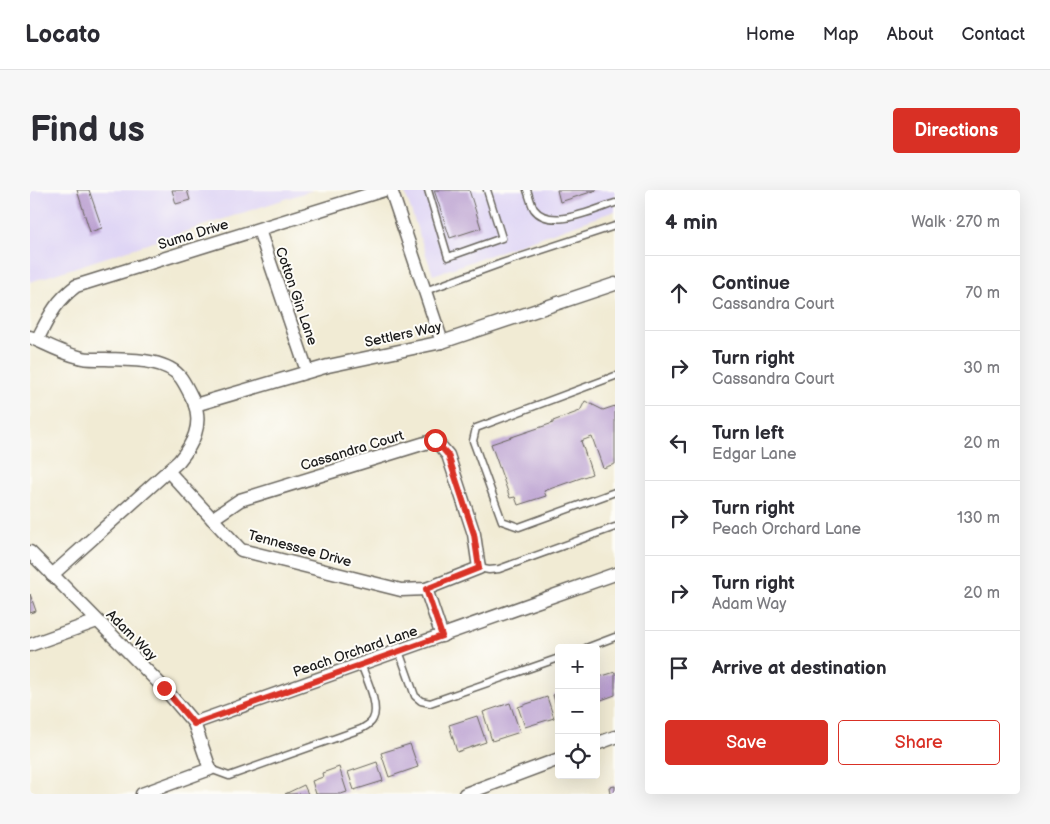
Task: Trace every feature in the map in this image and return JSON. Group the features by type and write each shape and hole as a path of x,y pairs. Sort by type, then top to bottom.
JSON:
{"street":[{"name":"Suma Drive","path":"33,338 62,298 76,286 384,190"},
{"path":"391,190 442,342"},
{"name":"Cotton Gin Lane","path":"259,230 307,371"},
{"name":"Settlers Way","path":"195,405 307,371 442,342 615,284"},
{"path":"33,338 81,358 129,360 166,366 181,377 195,405 198,428 191,446 179,462 52,575"},
{"name":"Cassandra Court","path":"212,519 240,500 435,440 448,455 474,534 479,568"},
{"name":"Tennessee Drive","path":"168,471 242,550 401,590 426,589"},
{"name":"Adam Way","path":"30,552 164,688 194,724"},
{"path":"442,636 426,589 479,568"},
{"name":"Peach Orchard Lane","path":"194,724 615,574"},
{"path":"30,645 97,621"},
{"path":"142,794 210,769 194,724"},
{"path":"600,743 615,737"},
{"path":"465,794 555,760"}],"lane":[{"path":"428,190 448,257 502,238 487,190"},
{"path":"528,190 534,209 549,219 563,220 615,203"},
{"path":"425,291 502,263 615,226"},
{"path":"615,376 476,428 473,441 502,521 519,527 615,492"},
{"path":"479,568 499,569 615,528"},
{"path":"597,644 615,637"},
{"path":"399,651 415,696 421,701 430,703 555,659"},
{"path":"210,769 229,776 361,729 370,724 376,708 361,664"}],"shaded area":[{"path":"30,190 313,190 30,282"},
{"path":"404,190 615,190 615,211 433,275"}],"building":[{"path":"77,190 89,190 102,228 90,232"},
{"path":"172,190 187,190 190,200 176,204"},
{"path":"434,190 469,190 481,228 450,238"},
{"path":"557,190 597,190 560,202"},
{"path":"585,401 603,410 615,406 615,464 603,468 592,437 581,441 592,474 544,491 546,496 518,505 515,497 510,498 491,444 553,423 553,421 580,411"},
{"path":"30,594 36,611 30,613"},
{"path":"615,672 615,695 600,701 600,689 600,677"},
{"path":"547,697 554,718 525,727 518,707"},
{"path":"510,703 520,732 492,741 483,712"},
{"path":"477,716 486,742 457,752 449,725"},
{"path":"410,744 418,767 389,777 381,753"},
{"path":"377,762 383,781 354,790 348,772"},
{"path":"339,767 347,792 341,794 316,794 312,781 323,777 322,773"},
{"path":"304,785 308,794 285,794"},
{"path":"615,786 615,794 610,794 609,787"}],"route":[{"path":"164,688 194,724 442,636 426,589 479,568 474,534 462,494 448,455 435,440"}]}
